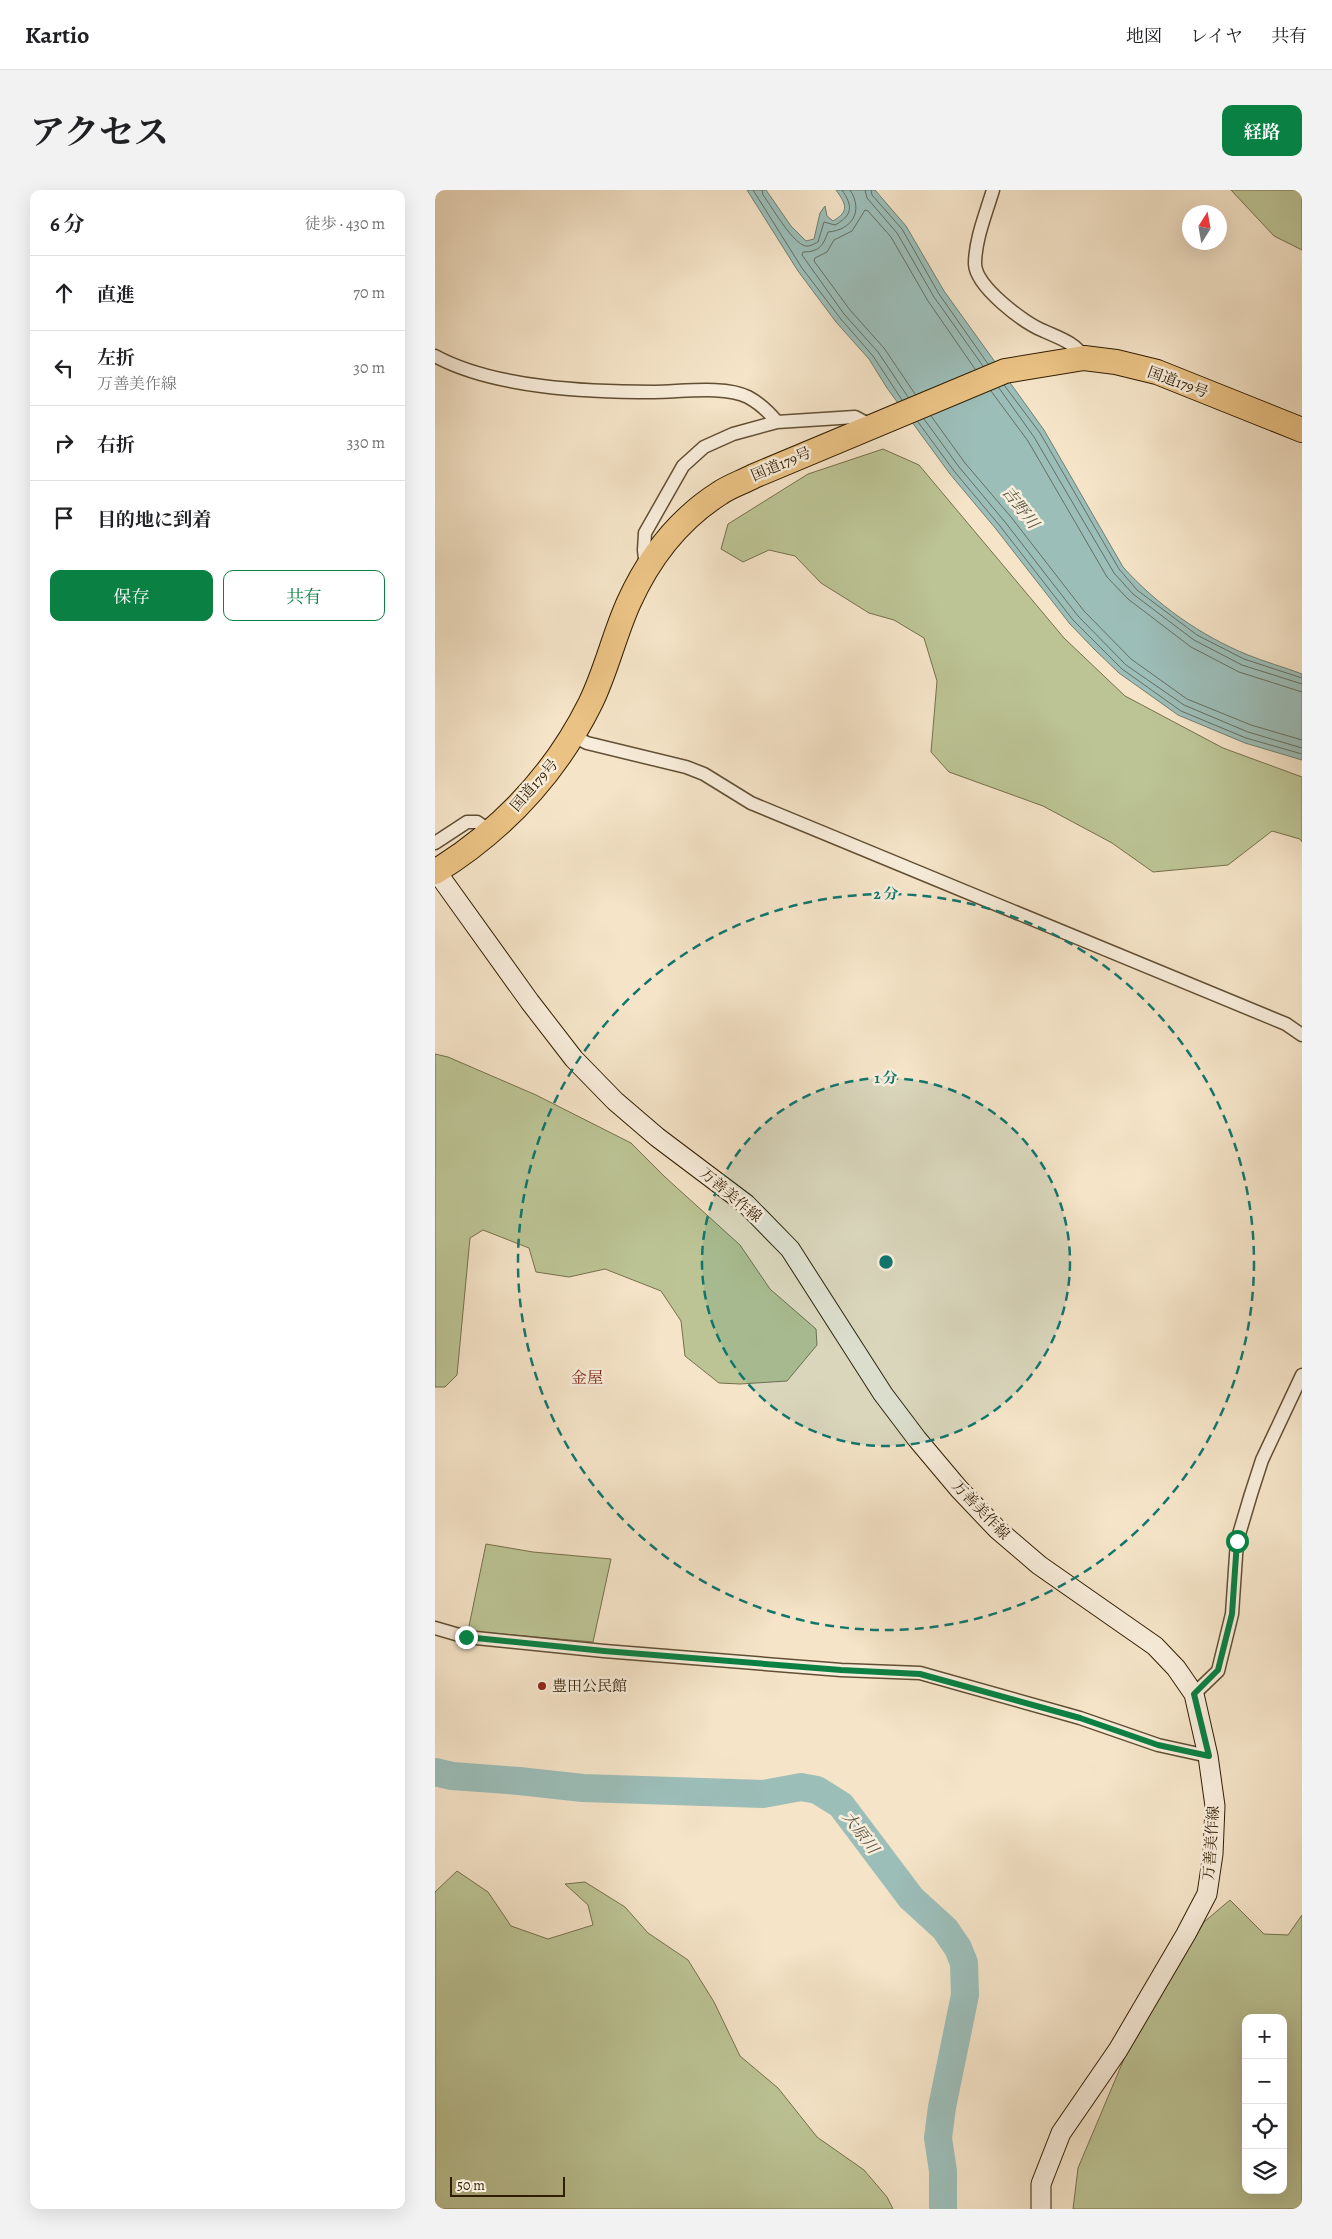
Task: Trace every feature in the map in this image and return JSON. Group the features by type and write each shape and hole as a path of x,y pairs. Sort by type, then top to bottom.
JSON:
{"highway":[{"name":"国道179号","path":"436,872 467,851 490,831 522,802 549,771 573,736 590,703 629,604 646,568 669,537 694,513 720,493 754,476 1005,371 1083,358 1116,362 1157,372 1302,430"}],"main road":[{"name":"万善美作線","path":"436,872 530,1002 574,1059 615,1101 657,1137 746,1204 790,1249 883,1394 917,1439 959,1489 997,1529 1039,1565 1155,1646 1176,1668 1194,1694 1209,1756 1215,1806 1213,1854 1207,1894 1186,1934 1118,2050 1061,2133 1041,2184 1041,2209"}],"street":[{"path":"993,190 976,250 975,266 981,280 1003,303 1033,327 1064,340 1079,349 1083,358"},
{"path":"435,356 455,366 486,376 546,385 613,392 727,391 747,397 769,413 777,422"},
{"path":"646,568 643,550 645,533 683,466 704,447 733,434 777,422 855,417 880,423"},
{"path":"573,736 587,743 686,767 704,774 751,802 1286,1024 1302,1035"},
{"path":"435,843 467,822 477,822 490,831"},
{"path":"1194,1694 1218,1670 1232,1614 1237,1541 1261,1460 1302,1375"},
{"path":"435,1628 466,1637 604,1651 841,1670 920,1674 1080,1718 1158,1745 1209,1756"}],"green space":[{"path":"1231,190 1302,190 1302,250 1274,236"},
{"path":"883,449 919,465 1064,638 1125,696 1223,748 1302,777 1302,842 1300,839 1272,831 1228,865 1153,872 1112,843 1043,806 949,772 931,752 937,681 924,638 894,620 869,613 821,583 795,556 769,550 743,562 721,549 728,524 808,474"},
{"path":"435,1054 448,1057 536,1095 631,1143 665,1177 740,1245 770,1289 816,1329 817,1345 787,1381 740,1384 719,1383 685,1356 681,1321 661,1291 605,1269 569,1277 536,1272 529,1248 483,1230 470,1238 457,1375 445,1387 435,1387"},
{"path":"486,1544 533,1552 611,1559 593,1642 468,1631"},
{"path":"457,1871 488,1892 511,1926 548,1939 593,1925 588,1905 565,1884 585,1882 625,1907 648,1933 688,1960 714,2002 740,2056 778,2088 817,2137 864,2170 887,2197 893,2209 435,2209 435,1892"},
{"path":"1230,1900 1264,1934 1288,1935 1302,1915 1302,2209 1073,2209 1078,2168 1124,2059 1204,1922"}],"water":[{"name":"吉野川","path":"747,190 766,190 791,226 806,241 814,239 820,213 825,206 827,216 833,221 842,214 845,207 844,203 836,190 875,190 906,226 944,291 1044,430 1123,567 1150,594 1196,629 1248,655 1302,674 1302,760 1245,743 1178,715 1119,673 1094,649 1070,624 996,529 950,474 887,388 869,359 836,322 798,271"}],"waterway":[{"name":"大原川","path":"435,1772 452,1776 583,1788 763,1794 801,1787 817,1790 841,1805 911,1898 945,1929 958,1948 964,1963 965,1995 942,2107 938,2138 943,2171 943,2209"}],"place":[{"name":"豊田公民館","path":"542,1686"}],"district":[{"name":"金屋","path":"587,1377"}],"route":[{"path":"466,1637 604,1651 841,1670 920,1674 1080,1718 1158,1745 1209,1756 1194,1694 1218,1670 1232,1614 1237,1541"}]}
